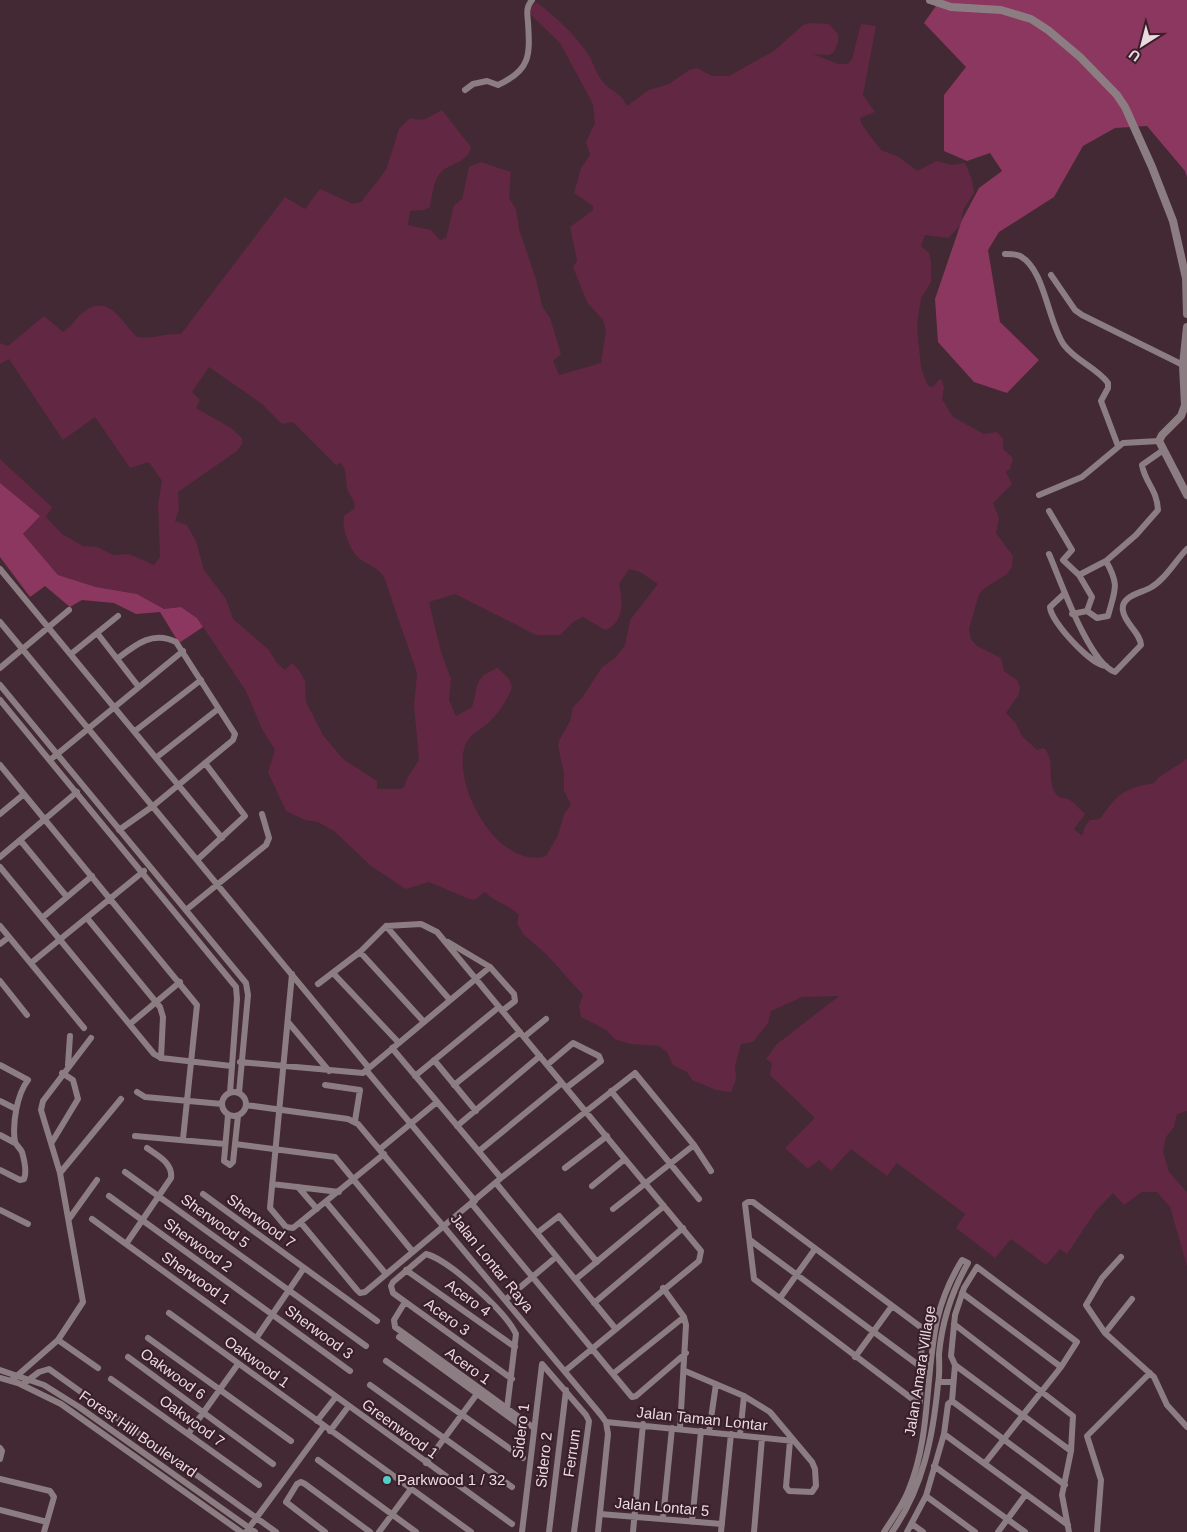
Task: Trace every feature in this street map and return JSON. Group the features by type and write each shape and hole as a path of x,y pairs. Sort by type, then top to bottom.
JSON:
{"street":[{"path":"465,90 472,84 487,81 498,85 512,78 522,69 528,50 527,8 532,0"},
{"path":"930,0 951,7 1001,10 1031,19 1048,30 1074,52 1117,94 1125,107 1152,167 1173,221 1186,278 1187,314"},
{"path":"1005,254 1018,255 1028,262 1040,283 1051,316 1065,346 1108,384 1102,401 1118,446"},
{"path":"1051,275 1075,310 1082,315 1183,365"},
{"path":"1187,327 1183,365 1185,405 1181,416 1162,435 1159,441 1187,495"},
{"path":"1039,495 1082,477 1123,443 1159,441"},
{"path":"1079,576 1106,561 1136,535 1158,510 1158,497 1146,479 1142,464 1162,450"},
{"path":"1049,511 1072,550 1063,560 1079,576 1092,597 1087,612"},
{"path":"1049,554 1072,614 1106,666 1112,672 1118,671 1140,645 1139,637 1123,613 1124,605 1135,593 1154,586 1187,549"},
{"path":"1072,614 1087,612 1097,618 1108,616 1116,585 1115,578 1106,561"},
{"path":"0,569 222,838"},
{"path":"1065,592 1050,607 1051,616 1075,644 1096,663 1106,666"},
{"path":"0,668 70,610"},
{"path":"70,654 118,616"},
{"path":"0,622 216,885 292,974 533,1277 634,1397 686,1353"},
{"path":"97,633 138,686"},
{"path":"117,659 139,642 148,638 168,638 176,642 183,650 234,737 179,785 119,830"},
{"path":"50,760 183,650"},
{"path":"135,731 201,680"},
{"path":"0,685 246,983 248,995 239,1093 245,1100 246,1105"},
{"path":"0,700 236,987 237,999 230,1093"},
{"path":"157,757 218,709"},
{"path":"197,860 245,816 204,763"},
{"path":"0,765 180,982 198,1008 183,1139"},
{"path":"0,856 77,792"},
{"path":"0,814 24,794"},
{"path":"186,910 268,841 268,833 262,814"},
{"path":"20,840 67,897"},
{"path":"0,867 151,1051 161,1058 191,1061 242,1062 355,1073 368,1069 490,967"},
{"path":"31,964 150,867"},
{"path":"42,918 92,876"},
{"path":"87,918 156,1002 163,1017 161,1058"},
{"path":"318,984 360,952 386,926 421,924 429,926 442,938 701,1251 702,1256 699,1261 663,1288 564,1371"},
{"path":"0,926 84,1028"},
{"path":"386,926 450,1000"},
{"path":"0,944 9,937"},
{"path":"415,1076 500,1009 515,1001 514,994 490,967 442,938"},
{"path":"360,952 424,1022"},
{"path":"333,973 399,1043"},
{"path":"292,974 285,1066 270,1205 271,1210 286,1227 293,1228 301,1223 354,1179 410,1124 437,1102"},
{"path":"0,981 27,1015"},
{"path":"130,1024 180,982"},
{"path":"454,1085 522,1034 546,1019"},
{"path":"288,1022 330,1070"},
{"path":"68,1065 70,1036"},
{"path":"12,1380 58,1340 83,1299 60,1173 41,1110 41,1104 68,1065 91,1038"},
{"path":"479,1151 564,1085 600,1061 599,1056 577,1043 573,1043 547,1065"},
{"path":"392,1048 479,1151 537,1233 614,1328"},
{"path":"458,1126 540,1056"},
{"path":"434,1060 476,1111"},
{"path":"0,1065 28,1080 21,1089 16,1109 16,1143"},
{"path":"52,1142 78,1100 74,1083 62,1073"},
{"path":"301,1223 360,1293 365,1292 585,1110 633,1073 637,1074 694,1145 711,1171"},
{"path":"246,1105 355,1121 360,1090 325,1085"},
{"path":"611,1091 699,1199"},
{"path":"136,1092 145,1097 222,1104"},
{"path":"222,1104 226,1095 239,1093"},
{"path":"60,1173 121,1099"},
{"path":"0,1101 16,1109"},
{"path":"222,1104 228,1115 224,1162 230,1165 233,1162 238,1116 246,1105"},
{"path":"228,1115 238,1116"},
{"name":"Jalan Lontar Raya","path":"355,1121 445,1225 606,1422"},
{"path":"0,1135 16,1143 22,1150 26,1175 24,1179 20,1180 0,1170"},
{"path":"135,1136 226,1144"},
{"path":"565,1168 606,1136"},
{"path":"235,1144 332,1156 354,1179 413,1252"},
{"path":"613,1209 694,1145"},
{"path":"126,1244 144,1221 171,1178 172,1171 167,1163 147,1148"},
{"path":"592,1186 625,1159"},
{"name":"Sherwood 5","path":"126,1172 366,1346"},
{"path":"69,1219 97,1180"},
{"path":"272,1184 338,1192"},
{"path":"298,1187 317,1209"},
{"name":"Sherwood 7","path":"203,1194 377,1321"},
{"name":"Sherwood 2","path":"109,1196 273,1314"},
{"path":"326,1202 386,1274"},
{"path":"753,1202 815,1249 923,1330 920,1402 915,1401 754,1279 745,1204 753,1202"},
{"path":"576,1279 664,1206"},
{"path":"0,1210 28,1224"},
{"path":"537,1233 559,1216 597,1262"},
{"name":"Sherwood 1","path":"92,1219 257,1337 348,1406"},
{"path":"594,1303 683,1228"},
{"path":"750,1240 921,1367"},
{"path":"780,1298 815,1249"},
{"path":"406,1270 424,1255 430,1255 480,1290 516,1334 507,1410"},
{"path":"505,1300 556,1257"},
{"path":"1121,1257 1102,1278 1086,1305 1105,1333 1154,1377 1167,1405 1187,1426"},
{"name":"Jalan Amara Village","path":"884,1532 909,1491 916,1469 927,1418 938,1319 944,1296 962,1260 968,1263 951,1298 944,1320 939,1382 923,1471 912,1501 892,1532"},
{"path":"257,1337 304,1268"},
{"path":"985,1463 1022,1415 1061,1367 1077,1342 981,1268 974,1268 962,1293 954,1324 950,1356 956,1364 1022,1415 1071,1451"},
{"name":"Acero 3","path":"406,1270 391,1286 393,1293 512,1379"},
{"name":"Acero 4","path":"406,1270 515,1348"},
{"path":"663,1288 684,1317 686,1325 685,1371 680,1428"},
{"path":"962,1293 1061,1367"},
{"path":"1105,1333 1132,1299"},
{"name":"Acero 1","path":"405,1302 394,1320 398,1330 534,1428"},
{"path":"856,1357 892,1306"},
{"name":"Oakwood 1","path":"170,1313 471,1532"},
{"name":"Sherwood 3","path":"273,1314 350,1371"},
{"path":"614,1373 684,1317"},
{"path":"954,1324 1073,1416 1071,1451 1062,1500 1068,1529"},
{"path":"399,1337 524,1428"},
{"path":"148,1338 291,1441"},
{"path":"58,1340 98,1368"},
{"name":"Oakwood 6","path":"128,1357 273,1464"},
{"path":"386,1361 522,1458"},
{"path":"188,1434 238,1364"},
{"name":"Ferrum","path":"542,1364 566,1390 589,1421 574,1532"},
{"name":"Sidero 1","path":"522,1532 542,1364"},
{"path":"907,1532 926,1496 944,1434 948,1404 952,1401 956,1364"},
{"path":"22,1385 45,1368 49,1369 276,1532"},
{"name":"Forest Hill Boulevard","path":"0,1370 44,1385 79,1407 250,1531"},
{"path":"685,1371 744,1396 770,1412 793,1441 815,1469 816,1486 812,1492 789,1491 786,1487 793,1441"},
{"path":"1097,1532 1101,1480 1087,1436 1150,1373"},
{"name":"Forest Hill Boulevard","path":"0,1378 12,1380 61,1404 241,1532"},
{"name":"Oakwood 7","path":"111,1379 259,1485"},
{"path":"939,1382 953,1382"},
{"path":"709,1432 716,1384"},
{"path":"370,1385 512,1487"},
{"path":"921,1385 930,1386"},
{"name":"Sidero 2","path":"549,1532 566,1390"},
{"path":"426,1463 477,1394"},
{"path":"740,1435 744,1396"},
{"path":"317,1421 335,1398"},
{"path":"952,1401 1065,1485"},
{"path":"330,1430 348,1406"},
{"name":"Greenwood 1","path":"348,1406 512,1524"},
{"path":"598,1532 608,1434 606,1422"},
{"name":"Jalan Taman Lontar","path":"606,1422 644,1424 793,1441"},
{"path":"633,1532 644,1424"},
{"path":"250,1531 257,1518 324,1426"},
{"path":"663,1518 672,1428"},
{"path":"692,1522 701,1431"},
{"path":"721,1532 731,1434"},
{"path":"944,1434 1026,1494 1068,1529"},
{"path":"754,1532 762,1438"},
{"path":"0,1448 2,1451 0,1459"},
{"path":"318,1460 416,1532"},
{"path":"934,1466 1025,1532"},
{"path":"0,1479 50,1491 53,1494 44,1532"},
{"path":"325,1532 286,1502 297,1484 301,1482 305,1484 370,1532"},
{"path":"379,1532 411,1489"},
{"path":"998,1532 1026,1494"},
{"path":"926,1496 974,1532"},
{"path":"0,1510 47,1522"},
{"name":"Jalan Lontar 5","path":"600,1514 722,1524"},
{"path":"912,1524 923,1532"}],"shaded area":[{"path":"933,0 1187,0 1187,177 1185,171 1147,126 1115,128 1083,146 1054,197 999,232 988,250 1000,322 1039,360 1007,393 974,382 938,342 935,299 962,220 979,188 1002,171 990,153 967,161 944,151 944,95 966,67 924,23 938,3"},
{"path":"536,2 563,25 586,51 603,82 621,97 627,106 649,90 669,84 689,70 697,68 712,76 729,76 774,51 803,25 810,23 829,24 838,34 838,42 834,52 829,55 813,54 838,64 848,64 852,59 861,24 876,26 863,95 875,112 860,118 862,125 881,150 899,157 917,171 937,161 952,165 964,163 966,165 972,180 974,193 963,210 961,225 948,238 925,235 921,246 929,253 931,282 921,298 917,325 921,368 928,386 933,387 939,380 942,380 944,388 942,399 953,417 984,434 997,432 1003,439 1003,449 1013,458 1010,469 1006,472 1012,484 993,503 999,518 996,533 1013,556 1012,567 1007,574 979,594 969,629 971,639 977,646 1001,658 1004,671 1017,680 1020,687 1019,694 1006,713 1015,722 1022,736 1037,750 1044,748 1048,753 1053,788 1056,794 1059,797 1070,800 1085,814 1074,829 1082,836 1085,826 1090,820 1100,819 1122,794 1136,787 1154,783 1159,777 1187,759 1187,1111 1177,1114 1174,1127 1166,1137 1163,1151 1169,1172 1187,1192 1187,1266 1170,1207 1157,1192 1142,1192 1124,1205 1113,1193 1095,1212 1067,1254 1060,1249 1046,1265 1011,1239 995,1258 956,1228 965,1214 897,1163 887,1176 851,1149 831,1171 819,1160 808,1169 785,1148 815,1118 770,1075 772,1063 766,1059 777,1044 839,996 802,997 771,1011 768,1023 753,1042 741,1044 735,1066 736,1080 731,1092 716,1090 692,1080 687,1072 673,1065 667,1052 659,1046 630,1044 615,1039 606,1030 581,1017 579,1006 583,995 547,955 523,934 517,923 519,915 510,908 493,899 485,892 474,900 429,882 406,889 371,866 334,831 318,822 305,820 286,811 268,772 275,750 262,729 246,691 197,618 181,607 164,609 137,594 96,587 58,575 23,534 39,516 0,483 0,459 52,507 46,517 62,534 83,546 97,547 113,555 129,554 154,565 160,557 158,504 162,481 149,462 130,468 95,417 63,440 9,359 0,364 0,343 8,346 44,316 63,332 80,315 90,308 98,306 105,306 112,310 137,337 181,334 285,197 305,209 320,189 353,204 361,202 386,170 399,129 410,118 424,119 442,110 471,147 463,160 441,172 432,193 430,207 424,210 410,211 408,225 431,230 440,240 446,238 454,205 462,199 469,167 481,162 511,172 509,198 516,209 519,229 536,279 542,306 550,318 561,354 553,361 559,375 601,363 606,330 603,320 587,302 573,267 577,260 570,227 593,210 593,206 574,193 581,168 590,155 586,142 595,123 593,104 560,43 531,15 529,9","holes":["209,367 262,404 282,424 293,422 336,465 341,463 345,470 347,489 355,504 354,509 344,516 343,521 347,539 356,555 379,571 384,577 417,673 414,706 419,760 404,787 400,789 377,789 377,781 343,759 323,735 306,702 305,681 299,670 292,663 285,670 276,662 269,650 233,619 226,599 204,570 196,541 187,525 175,521 179,509 178,492 237,451 242,444 242,438 231,428 196,408 200,400 192,392","629,569 640,572 658,584 630,620 625,645 615,658 602,667 582,698 573,707 570,721 559,741 558,746 564,773 564,791 571,805 564,814 558,835 546,856 529,857 512,851 497,839 484,823 473,804 466,785 463,766 464,749 468,740 496,715 506,701 512,686 509,679 498,668 484,675 478,683 472,707 456,716 449,700 451,679 441,652 429,602 455,594 536,635 560,635 573,622 583,617 605,630 612,627 619,617 622,604 619,584"]},
{"path":"0,483 40,516 23,534 58,575 96,587 137,594 164,609 181,607 197,618 203,627 179,643 160,612 136,614 114,603 82,600 70,607 45,586 30,597 0,557"}],"place":[{"name":"Parkwood 1 / 32","path":"387,1480"}]}
